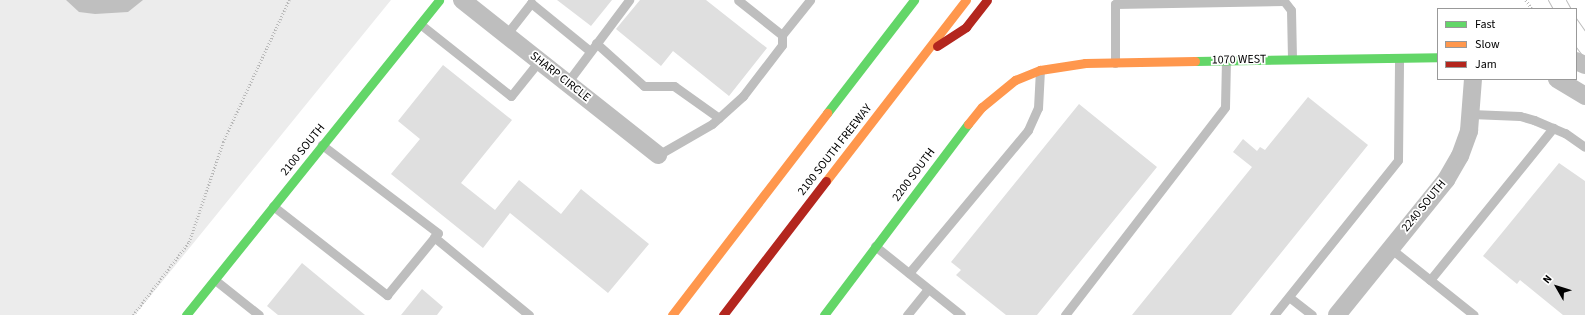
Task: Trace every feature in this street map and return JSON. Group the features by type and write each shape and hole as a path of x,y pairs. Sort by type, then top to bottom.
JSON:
{"main road":[{"name":"2100 SOUTH","path":"186,315 439,0"},
{"path":"672,315 914,0"},
{"name":"2100 SOUTH FREEWAY","path":"723,315 966,0"},
{"path":"923,55 966,27 987,0"},
{"name":"1070 WEST","path":"1040,70 1115,63 1437,57"},
{"name":"2200 SOUTH","path":"824,315 982,107 1015,80 1040,70"}],"street":[{"name":"SHARP CIRCLE","path":"462,0 658,155"},
{"name":"2240 SOUTH","path":"1336,315 1446,180 1460,156 1471,114 1473,80"},
{"path":"1559,80 1585,96"}],"lane":[{"path":"567,83 629,0"},
{"path":"738,0 782,35"},
{"path":"658,155 719,118 744,96 782,45 782,35 810,0"},
{"path":"1115,63 1114,4 1284,1 1291,10 1292,59"},
{"path":"506,35 531,3 593,47 644,86 674,86 719,118"},
{"path":"420,24 511,96 539,61"},
{"path":"1274,315 1398,160 1399,57"},
{"path":"1065,315 1224,107 1226,60"},
{"path":"909,273 1028,130 1038,108 1040,70"},
{"path":"1471,114 1520,116 1553,128 1585,147"},
{"path":"1430,280 1553,128"},
{"path":"273,206 387,295 438,232 322,145"},
{"path":"434,237 529,315"},
{"path":"875,246 961,315"},
{"path":"1390,248 1474,315"},
{"path":"214,279 259,315"},
{"path":"907,315 928,289"},
{"path":"1289,297 1312,315"}],"path":[{"path":"133,315 189,242 223,142 289,0"}],"shaded area":[{"path":"0,0 391,0 135,315 0,315"},
{"path":"66,0 143,0 128,12 95,14 79,12"}],"building":[{"path":"557,0 612,0 591,26"},
{"path":"640,0 706,0 767,48 729,96 673,51 661,66 616,29"},
{"path":"443,65 512,120 461,183 495,210 519,180 561,214 581,189 649,244 608,293 510,213 483,248 391,174 420,139 398,121"},
{"path":"1308,97 1368,145 1231,315 1132,315 1252,167 1233,152 1243,139 1257,151 1260,147 1265,150"},
{"path":"1079,104 1157,167 1037,315 1006,315 956,275 961,270 951,262"},
{"path":"1559,163 1585,181 1585,315 1563,315 1520,280 1517,284 1483,256"},
{"path":"302,263 365,315 278,315 267,306"},
{"path":"422,289 443,307 437,315 401,315"}],"tram line":[{"path":"1548,0 1552,8"},
{"path":"1566,0 1570,8"},
{"path":"1577,19 1585,31"},
{"path":"1577,48 1585,59"}],"traffic: fast":[{"path":"186,315 439,0"},
{"path":"827,113 914,0"},
{"path":"1195,61 1437,57"},
{"path":"824,315 968,124"}],"traffic: slow":[{"path":"826,181 966,0"},
{"path":"968,124 982,107 1015,80 1040,70 1085,63 1195,61"},
{"path":"672,315 827,113"}],"traffic: jam":[{"path":"937,46 966,27 987,0"},
{"path":"723,315 826,181"}]}
